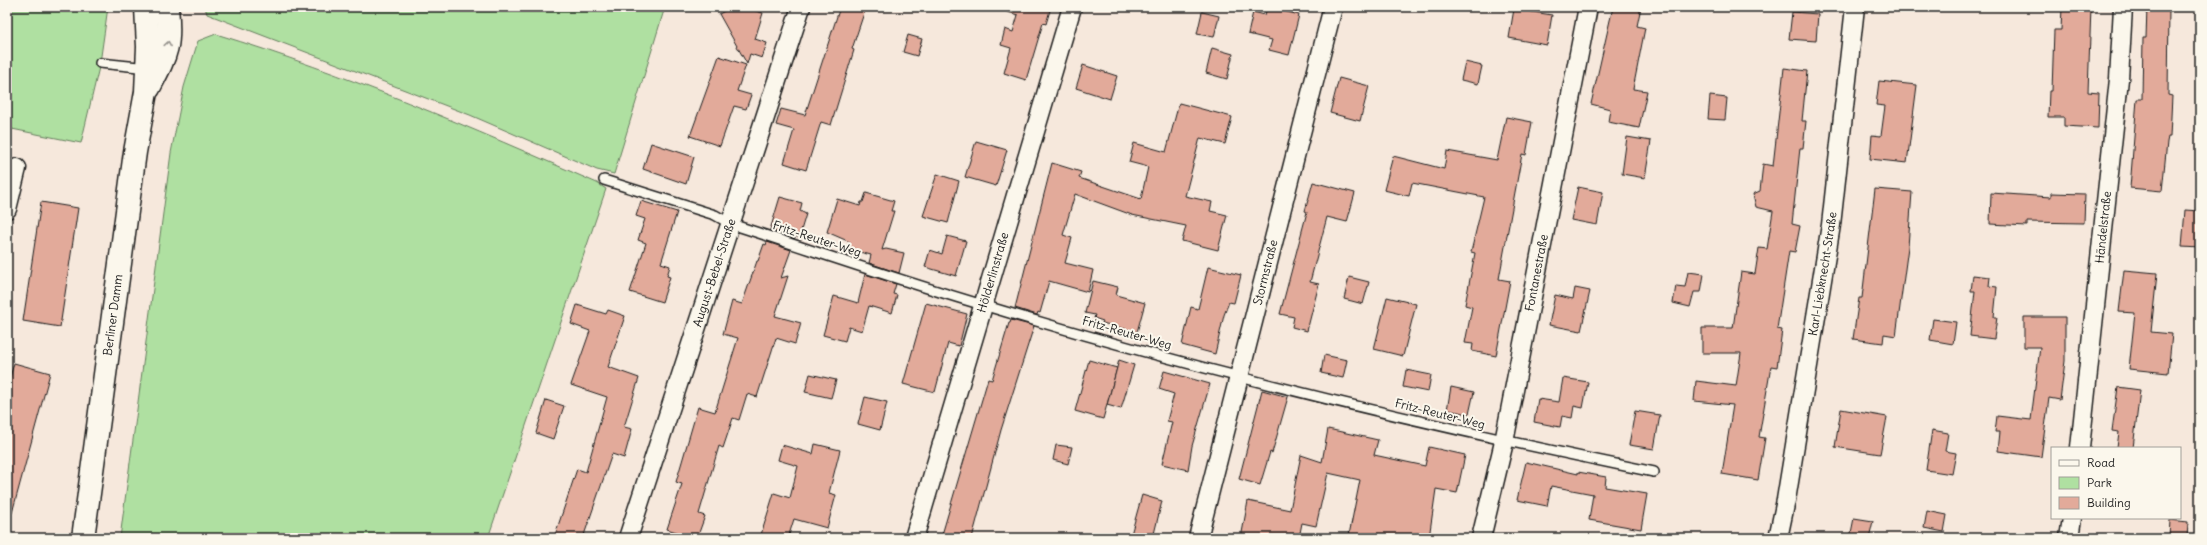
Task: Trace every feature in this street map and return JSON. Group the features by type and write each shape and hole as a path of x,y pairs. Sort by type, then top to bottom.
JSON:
{"main road":[{"name":"Berliner Damm","path":"146,7 153,68"},
{"name":"Berliner Damm","path":"83,538 135,152 146,92 153,68 169,41 167,7"}],"street":[{"name":"August-Bebel-Straße","path":"628,538 801,7"},
{"name":"Hölderlinstraße","path":"914,538 1072,7"},
{"name":"Stormstraße","path":"1198,538 1333,7"},
{"name":"Fontanestraße","path":"1481,538 1504,442 1588,7"},
{"name":"Karl-Liebknecht-Straße","path":"1778,538 1786,500 1831,225 1854,7"},
{"name":"Händelstraße","path":"2080,447 2119,79 2123,7"},
{"path":"7,209 17,168"},
{"path":"2069,538 2072,519"}],"lane":[{"path":"100,63 153,68"},
{"name":"Fritz-Reuter-Weg","path":"604,180 715,215 731,224 983,305 1240,377 1504,442 1654,472"}],"green space":[{"path":"7,7 108,7 100,63 81,143 7,128"},
{"path":"205,7 665,7 614,174 597,170 470,115 207,14"},
{"path":"216,34 313,66 409,103 550,162 597,183 606,189 488,538 120,538 171,153 184,87 198,41"}],"building":[{"path":"732,7 743,7 763,13 755,39 767,43 762,58 750,54 747,64 719,14"},
{"path":"840,7 866,7 852,49 854,50 831,125 821,122 806,170 784,163 794,130 776,125 781,109 805,115"},
{"path":"1004,7 1051,7 1046,24 1043,23 1026,80 1004,73 1011,48 1001,45 1005,29 1013,32 1018,15 1004,11"},
{"path":"1267,7 1299,15 1289,55 1269,50 1272,40 1248,34 1253,12 1265,15"},
{"path":"1613,7 1641,7 1637,26 1645,28 1633,89 1647,91 1639,128 1608,122 1610,109 1591,104"},
{"path":"2062,7 2091,7 2088,92 2099,93 2098,128 2064,126 2064,117 2048,117 2049,91 2052,91 2054,30 2061,30"},
{"path":"2147,7 2169,7 2168,95 2172,96 2170,137 2168,137 2167,142 2162,191 2130,188 2137,99 2142,99 2143,38 2146,38"},
{"path":"1514,9 1552,15 1547,45 1509,38"},
{"path":"1202,12 1219,16 1214,37 1197,34"},
{"path":"1792,12 1818,14 1816,41 1789,39"},
{"path":"908,35 922,39 917,56 903,52"},
{"path":"1212,48 1233,54 1227,79 1206,73"},
{"path":"719,56 746,65 737,91 751,95 746,109 734,106 720,146 690,136"},
{"path":"1465,62 1482,66 1478,84 1461,80"},
{"path":"1083,65 1117,76 1110,99 1076,88"},
{"path":"1784,68 1807,71 1802,121 1806,121 1803,148 1800,148 1792,224 1800,226 1795,252 1789,251 1777,329 1782,330 1777,367 1771,366 1759,437 1765,438 1758,480 1722,474 1733,405 1694,401 1696,381 1736,386 1741,353 1702,353 1702,328 1733,328 1741,272 1755,274 1759,248 1767,249 1773,211 1756,207 1753,194 1760,191 1763,164 1773,166"},
{"path":"1339,78 1369,86 1360,121 1330,113"},
{"path":"1879,81 1917,85 1907,163 1870,159 1872,135 1881,136 1885,106 1876,105"},
{"path":"1710,96 1727,98 1725,120 1708,119"},
{"path":"1179,103 1232,117 1225,144 1200,138 1185,196 1212,202 1210,211 1227,215 1218,250 1182,241 1186,226 1132,215 1075,194 1063,235 1072,238 1065,263 1093,270 1088,292 1049,281 1040,313 1038,312 1037,315 1015,308 1052,163 1081,172 1079,178 1141,199 1148,167 1129,162 1134,143 1166,152"},
{"path":"1506,117 1532,122 1526,155 1522,154 1499,279 1510,281 1496,356 1472,351 1473,344 1465,343 1472,307 1465,305 1475,253 1471,252 1484,197 1412,183 1409,196 1384,190 1393,156 1444,169 1447,151 1497,160"},
{"path":"1627,137 1651,141 1645,178 1622,174"},
{"path":"976,141 1007,150 996,186 965,177"},
{"path":"651,143 694,157 686,184 643,169"},
{"path":"937,174 959,181 948,223 923,216"},
{"path":"1313,182 1355,193 1347,222 1327,217 1310,282 1319,284 1307,331 1292,327 1294,317 1280,314 1307,212 1305,211"},
{"path":"1578,187 1603,192 1597,225 1571,220"},
{"path":"1875,189 1912,192 1908,247 1896,336 1884,334 1883,343 1853,339 1859,298 1862,298"},
{"path":"866,193 894,201 891,211 894,211 882,250 886,249 904,253 899,273 869,263 871,255 848,249 850,242 827,232 837,199 860,206"},
{"path":"1991,193 2051,197 2051,193 2085,194 2084,223 2027,222 2027,226 1990,224"},
{"path":"780,197 802,203 800,211 806,214 799,237 795,236 795,238 770,230"},
{"path":"641,201 677,212 661,263 670,266 667,276 670,277 662,302 630,292 646,243 638,240 645,219 636,216"},
{"path":"41,202 78,208 60,327 23,321"},
{"path":"2185,210 2200,211 2200,248 2182,247"},
{"path":"947,236 966,241 956,276 925,267 930,250 942,254"},
{"path":"767,242 791,250 781,278 788,276 775,316 801,323 795,344 776,338 757,397 747,394 739,420 733,418 723,448 719,446 699,514 705,516 697,538 695,538 667,529 682,484 676,482 698,407 715,412 738,338 723,334 732,301 742,304 757,261 764,244 766,245"},
{"path":"1208,267 1241,275 1234,303 1229,302 1224,315 1215,354 1182,345 1191,307 1198,309"},
{"path":"2124,270 2157,273 2151,332 2172,334 2168,373 2129,369 2135,313 2119,312"},
{"path":"1688,272 1704,274 1701,292 1694,292 1690,307 1673,303 1676,286 1685,287"},
{"path":"865,274 896,284 893,294 897,295 892,313 869,306 862,331 849,327 845,341 823,335 834,296 858,303"},
{"path":"1973,275 1990,277 1989,286 1997,287 1994,317 1997,317 1994,339 1970,336 1975,291 1971,291"},
{"path":"1349,277 1369,282 1363,304 1344,299"},
{"path":"1093,281 1118,287 1116,295 1145,303 1137,332 1102,323 1103,321 1094,318 1095,315 1085,313"},
{"path":"1575,288 1590,291 1581,331 1549,325 1555,295 1573,299"},
{"path":"1387,297 1416,304 1403,356 1374,349"},
{"path":"926,303 967,314 959,346 948,343 935,392 903,384"},
{"path":"577,305 606,314 608,310 625,316 608,367 639,378 624,427 632,429 624,458 612,454 583,538 554,538 577,469 586,472 607,397 571,385 590,331 571,324"},
{"path":"2024,317 2065,317 2065,361 2060,400 2049,398 2041,457 1998,451 2000,432 1995,432 1997,416 2031,420 2040,347 2024,347"},
{"path":"1933,319 1956,322 1953,344 1930,340"},
{"path":"1011,320 1034,326 1001,430 972,538 941,538 988,379 992,380"},
{"path":"1324,355 1347,360 1343,378 1321,373"},
{"path":"1089,360 1117,368 1103,419 1075,411"},
{"path":"1119,360 1134,365 1121,409 1107,405"},
{"path":"14,363 50,373 12,513 7,512 7,388"},
{"path":"1406,370 1431,375 1428,392 1403,387"},
{"path":"1164,371 1210,384 1192,446 1188,470 1162,464 1172,422 1167,421 1174,394 1159,389"},
{"path":"810,374 836,380 831,398 805,392"},
{"path":"1563,378 1588,382 1583,408 1574,406 1572,418 1562,416 1560,427 1534,422 1538,399 1559,402"},
{"path":"1451,387 1474,392 1469,414 1447,410"},
{"path":"2118,387 2140,390 2133,447 2117,447 2119,432 2112,431"},
{"path":"1262,390 1288,397 1272,453 1270,452 1260,485 1239,479"},
{"path":"865,397 887,402 880,430 858,424"},
{"path":"546,400 564,406 553,439 536,433"},
{"path":"1841,409 1887,417 1880,454 1835,447"},
{"path":"1635,411 1660,415 1654,449 1629,445"},
{"path":"1328,429 1378,440 1374,455 1425,466 1429,447 1465,455 1457,493 1436,489 1429,538 1351,538 1352,536 1349,535 1360,480 1328,473 1316,526 1302,523 1299,538 1241,538 1248,501 1290,510 1301,455 1322,462"},
{"path":"1932,430 1948,433 1945,451 1956,453 1952,474 1926,470"},
{"path":"815,444 840,450 829,493 836,495 827,528 794,519 788,538 760,538 774,493 790,498 798,466 778,460 782,445 813,454"},
{"path":"1056,445 1072,447 1068,464 1053,460"},
{"path":"1526,462 1578,474 1578,472 1606,477 1605,487 1647,494 1641,529 1589,520 1593,494 1551,486 1547,506 1517,500"},
{"path":"1142,495 1162,501 1153,538 1130,538"},
{"path":"1927,511 1947,515 1944,532 1924,528"},
{"path":"1854,518 1873,521 1869,538 1850,538"},
{"path":"2170,520 2188,522 2187,538 2169,538"}]}
